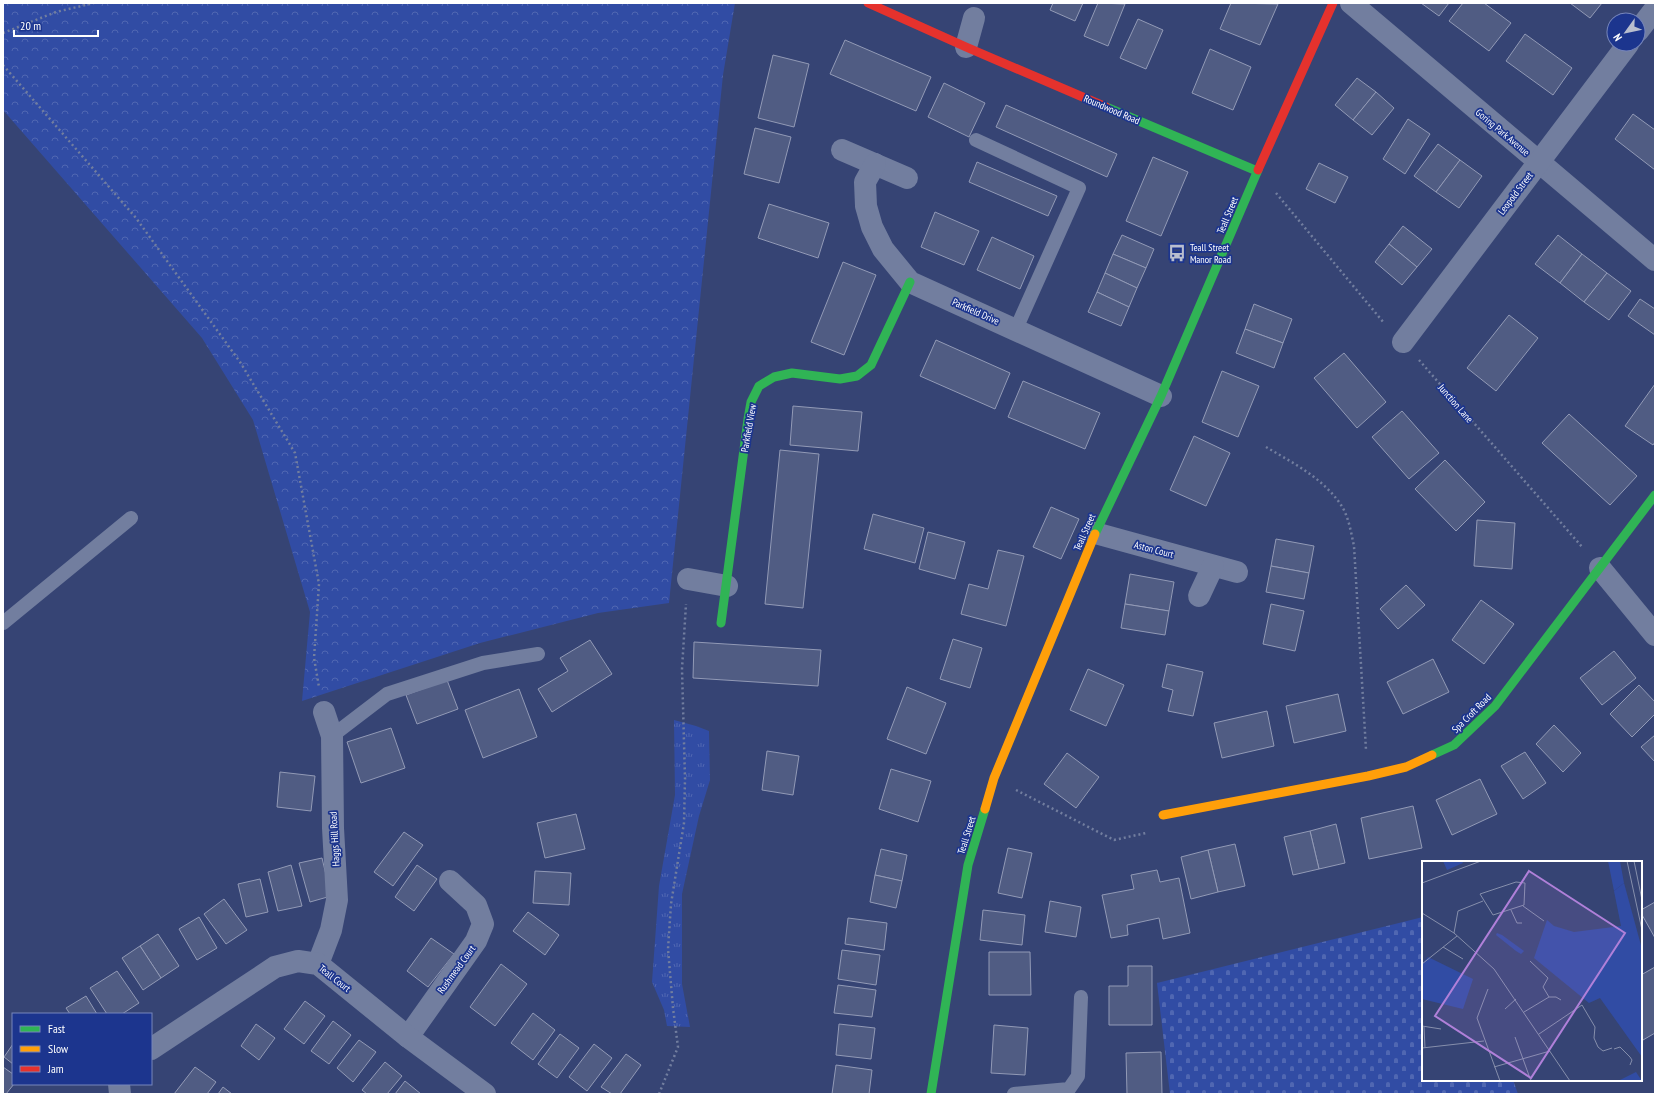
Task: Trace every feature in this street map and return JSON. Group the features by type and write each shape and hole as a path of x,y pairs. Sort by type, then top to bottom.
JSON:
{"street":[{"name":"Roundwood Road","path":"868,3 966,47 1257,171"},
{"name":"Teall Street","path":"931,1094 968,865 994,778 1095,533 1162,396 1257,171 1333,3"},
{"name":"Goring Park Avenue","path":"1351,3 1655,260"},
{"path":"1646,21 1655,9"},
{"path":"966,47 974,18"},
{"name":"Leopold Street","path":"1403,342 1622,52"},
{"path":"842,150 907,178"},
{"name":"Parkfield Drive","path":"875,164 866,182 866,206 872,227 883,249 910,282 1162,396"},
{"name":"Parkfield View","path":"721,622 748,419 751,402 759,386 774,377 792,373 840,379 857,376 871,366 910,282"},
{"name":"Spa Croft Road","path":"1163,815 1368,776 1406,767 1454,745 1495,706 1655,495"},
{"name":"Aston Court","path":"1095,533 1237,572"},
{"path":"1199,596 1214,566"},
{"path":"1600,568 1655,635"},
{"path":"688,579 726,586"},
{"name":"Haggs Hill Road","path":"318,964 331,930 337,900 332,828 332,736 324,712"},
{"name":"Rushmead Court","path":"408,1037 476,941 482,924 476,905 450,881"},
{"name":"Teall Court","path":"152,1048 275,967 298,961 318,964 408,1037 486,1094"}],"lane":[{"path":"976,140 1079,188 1016,329"},
{"path":"3,622 131,518"},
{"path":"332,736 387,694 483,662 538,654"},
{"path":"1014,1094 1069,1089 1078,1076 1081,997"}],"path":[{"path":"3,33 56,12 94,3"},
{"path":"3,65 136,218 240,362 295,453 319,584 314,658 324,712"},
{"name":"Junction Lane","path":"1257,171 1386,325 1403,342 1600,568"},
{"path":"1266,447 1313,475 1342,506 1349,525 1354,546 1368,776"},
{"path":"659,1094 678,1047 668,949 671,904 684,823 685,779 682,669 688,579"},
{"path":"994,778 1114,840 1165,829 1163,815"}],"green space":[{"path":"3,3 735,3 723,75 669,603 598,613 480,643 302,701 310,612 253,420 202,338 3,110"},
{"path":"674,720 709,731 710,780 699,816 682,894 682,984 690,1027 667,1026 664,1010 652,982 659,886 675,795"},
{"path":"1422,917 1422,1081 1513,1081 1518,1094 1170,1094 1157,983"}],"building":[{"path":"1053,3 1083,3 1075,21 1050,10"},
{"path":"1098,3 1125,4 1108,46 1084,36"},
{"path":"1231,3 1278,4 1260,45 1220,29"},
{"path":"1421,3 1449,3 1439,16"},
{"path":"1463,3 1484,3 1511,23 1489,51 1449,21"},
{"path":"1570,3 1602,3 1590,18"},
{"path":"1138,19 1163,30 1146,69 1120,58"},
{"path":"1525,34 1572,68 1553,95 1506,61"},
{"path":"845,40 931,77 916,111 830,74"},
{"path":"1210,49 1251,67 1233,110 1192,93"},
{"path":"773,55 809,64 794,127 758,118"},
{"path":"1357,78 1376,92 1353,120 1335,105"},
{"path":"944,83 985,103 969,137 928,117"},
{"path":"1376,92 1394,108 1372,135 1353,120"},
{"path":"1006,105 1117,154 1107,177 996,127"},
{"path":"1633,114 1655,130 1655,170 1615,139"},
{"path":"1408,119 1430,134 1405,174 1383,159"},
{"path":"755,128 791,137 779,183 744,174"},
{"path":"1438,144 1460,160 1436,192 1414,176"},
{"path":"1153,157 1188,172 1161,236 1126,221"},
{"path":"1460,160 1482,176 1459,208 1436,192"},
{"path":"977,162 1057,196 1048,216 969,182"},
{"path":"1319,163 1348,177 1335,203 1306,189"},
{"path":"769,204 829,223 818,258 758,238"},
{"path":"935,212 979,231 964,265 921,247"},
{"path":"1403,226 1432,249 1417,267 1389,244"},
{"path":"1122,235 1154,249 1146,268 1113,254"},
{"path":"1558,235 1582,254 1560,283 1535,264"},
{"path":"992,237 1034,256 1020,289 977,270"},
{"path":"1389,244 1417,267 1402,285 1375,262"},
{"path":"1113,254 1146,268 1137,288 1105,273"},
{"path":"1582,254 1607,273 1584,302 1560,283"},
{"path":"843,262 876,275 844,355 811,342"},
{"path":"1105,273 1137,288 1129,307 1097,292"},
{"path":"1607,273 1631,291 1609,320 1584,302"},
{"path":"1097,292 1129,307 1121,326 1088,312"},
{"path":"1640,299 1655,309 1655,335 1628,316"},
{"path":"1254,304 1292,319 1283,343 1245,329"},
{"path":"1509,315 1538,338 1496,391 1467,368"},
{"path":"1245,329 1283,343 1274,368 1236,353"},
{"path":"936,340 1010,373 995,409 920,376"},
{"path":"1344,353 1386,402 1357,428 1314,378"},
{"path":"1222,371 1259,386 1238,437 1202,422"},
{"path":"1023,381 1100,413 1085,449 1008,417"},
{"path":"1655,384 1655,442 1653,445 1625,426"},
{"path":"793,406 862,412 858,451 790,445"},
{"path":"1402,411 1439,453 1409,479 1372,437"},
{"path":"1569,414 1637,476 1610,505 1542,443"},
{"path":"1194,436 1230,453 1206,506 1170,490"},
{"path":"780,450 819,454 803,608 765,604"},
{"path":"1445,460 1485,502 1456,531 1415,489"},
{"path":"1051,507 1079,519 1061,559 1033,547"},
{"path":"873,514 924,528 915,563 864,549"},
{"path":"1477,520 1515,523 1512,569 1474,566"},
{"path":"928,532 965,542 955,579 919,569"},
{"path":"1276,539 1314,546 1309,573 1271,566"},
{"path":"998,550 1024,556 1006,626 961,614 969,584 988,589"},
{"path":"1271,566 1309,573 1304,599 1266,592"},
{"path":"1130,574 1174,582 1169,611 1125,604"},
{"path":"1406,585 1425,605 1398,629 1380,609"},
{"path":"1481,600 1514,624 1484,664 1452,640"},
{"path":"1125,604 1169,611 1165,635 1121,628"},
{"path":"1271,604 1304,611 1295,651 1263,644"},
{"path":"953,639 982,648 970,688 940,679"},
{"path":"590,640 612,674 552,712 538,689 568,671 560,658"},
{"path":"694,642 821,650 818,686 693,678"},
{"path":"1614,651 1636,678 1602,705 1580,678"},
{"path":"1433,659 1449,692 1403,714 1387,682"},
{"path":"1167,664 1203,672 1193,716 1168,711 1173,690 1162,687"},
{"path":"1088,669 1124,685 1106,726 1070,710"},
{"path":"447,680 458,709 417,724 406,695"},
{"path":"1639,685 1655,702 1655,714 1632,737 1610,714"},
{"path":"907,687 946,703 926,754 887,739"},
{"path":"519,689 537,737 483,758 465,710"},
{"path":"1338,694 1346,731 1294,743 1286,706"},
{"path":"1267,711 1274,746 1222,758 1214,723"},
{"path":"1554,725 1581,753 1563,772 1536,744"},
{"path":"391,728 405,768 361,783 347,742"},
{"path":"1655,735 1655,762 1641,747"},
{"path":"767,751 799,756 793,795 762,790"},
{"path":"1525,752 1546,783 1523,799 1501,766"},
{"path":"1067,753 1099,777 1076,808 1044,784"},
{"path":"891,769 931,781 918,822 879,809"},
{"path":"280,772 315,776 311,811 277,807"},
{"path":"1480,779 1497,814 1452,835 1436,800"},
{"path":"1413,806 1422,848 1369,859 1361,818"},
{"path":"576,814 585,849 545,858 537,823"},
{"path":"1336,824 1345,863 1319,869 1310,831"},
{"path":"1310,831 1319,869 1293,875 1284,837"},
{"path":"404,832 423,845 393,886 374,872"},
{"path":"1235,844 1245,886 1218,892 1208,850"},
{"path":"1008,848 1032,853 1022,898 998,893"},
{"path":"881,849 907,855 902,881 875,875"},
{"path":"1208,850 1218,892 1191,899 1181,857"},
{"path":"322,858 331,896 310,902 299,863"},
{"path":"291,865 302,906 278,911 268,872"},
{"path":"417,865 437,879 414,911 395,897"},
{"path":"1157,870 1160,882 1179,878 1190,933 1163,939 1159,918 1127,925 1128,935 1111,938 1102,895 1134,889 1131,875"},
{"path":"535,871 571,873 569,905 533,903"},
{"path":"875,875 902,881 896,908 870,902"},
{"path":"260,879 268,912 246,917 238,884"},
{"path":"224,899 247,930 226,944 204,914"},
{"path":"1050,901 1081,907 1076,937 1045,932"},
{"path":"1655,902 1655,938 1642,915 1642,909"},
{"path":"983,910 1025,915 1022,945 980,940"},
{"path":"528,912 559,935 545,955 513,931"},
{"path":"199,917 217,948 197,960 179,929"},
{"path":"848,918 887,923 884,950 845,944"},
{"path":"158,934 179,966 161,978 140,946"},
{"path":"431,938 454,954 428,987 407,971"},
{"path":"140,946 161,978 143,990 122,958"},
{"path":"842,950 880,955 876,985 838,979"},
{"path":"989,952 1030,952 1031,995 989,995"},
{"path":"501,964 527,984 495,1026 470,1007"},
{"path":"1128,966 1152,966 1152,1025 1109,1025 1109,986 1128,986"},
{"path":"1655,967 1655,1033 1643,1040 1642,1038 1642,974"},
{"path":"117,971 139,1003 124,1013 106,1013 90,988"},
{"path":"838,985 876,990 872,1017 834,1013"},
{"path":"86,996 96,1013 69,1013 66,1008"},
{"path":"305,1001 325,1016 304,1044 284,1029"},
{"path":"533,1013 555,1030 533,1060 511,1043"},
{"path":"333,1021 351,1035 329,1064 311,1051"},
{"path":"256,1024 275,1038 259,1060 241,1046"},
{"path":"839,1024 875,1028 871,1059 836,1055"},
{"path":"994,1025 1028,1028 1025,1075 991,1073"},
{"path":"560,1034 579,1048 557,1078 538,1064"},
{"path":"359,1040 376,1052 353,1082 337,1068"},
{"path":"594,1044 612,1058 587,1091 569,1077"},
{"path":"12,1045 12,1063 4,1057"},
{"path":"1161,1052 1162,1094 1127,1094 1126,1053"},
{"path":"626,1054 641,1065 620,1094 612,1094 601,1087"},
{"path":"385,1062 402,1076 387,1094 367,1094 362,1090"},
{"path":"836,1065 872,1070 869,1094 832,1094"},
{"path":"3,1067 12,1073 13,1085 6,1094 3,1094"},
{"path":"195,1067 216,1082 207,1094 174,1094"},
{"path":"405,1081 421,1094 395,1094"},
{"path":"223,1087 232,1094 218,1094"}],"traffic: fast":[{"path":"1106,107 1257,171"},
{"path":"1095,534 1161,396 1258,170"},
{"path":"721,623 748,419 751,402 759,386 774,377 792,373 840,379 857,376 871,365 910,282"},
{"path":"1432,755 1454,745 1495,706 1655,495"},
{"path":"931,1094 968,865 985,809"}],"traffic: slow":[{"path":"985,809 994,778 1095,534"},
{"path":"1163,815 1368,776 1406,767 1432,755"}],"traffic: jam":[{"path":"868,3 1106,107"},
{"path":"1258,170 1333,3"}],"place":[{"name":"Teall Street Manor Road","path":"1177,253"}]}
